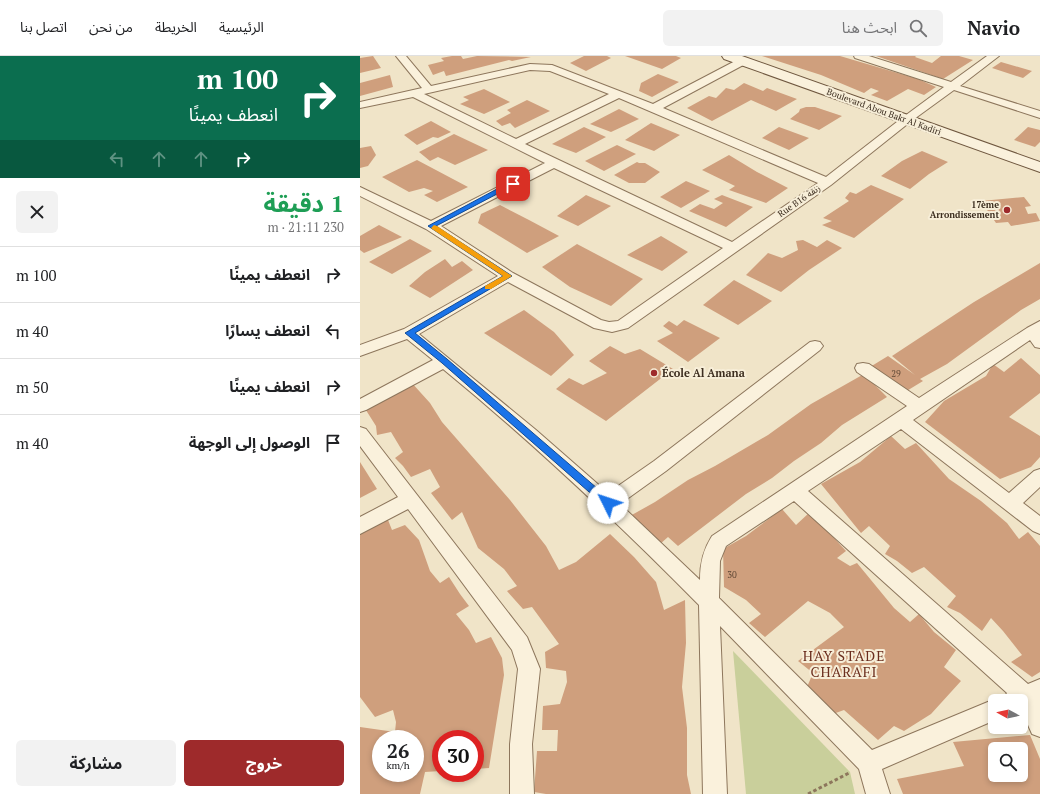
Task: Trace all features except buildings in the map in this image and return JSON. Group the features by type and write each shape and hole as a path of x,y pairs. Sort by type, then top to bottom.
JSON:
{"main road":[{"name":"Boulevard Abou Bakr Al Kadiri","path":"729,56 1040,167"}],"street":[{"path":"401,56 428,89"},
{"path":"859,56 1035,114 1040,104"},
{"name":"Rue B16 زنقة","path":"360,191 431,226 508,276 596,323 604,326 623,326 827,182 952,86 987,57"},
{"path":"654,108 743,61"},
{"path":"360,105 530,67 545,66 654,108 827,182"},
{"path":"414,93 554,163 733,248"},
{"path":"516,144 618,94"},
{"path":"431,226 554,163"},
{"path":"360,351 409,333 508,276"},
{"path":"409,333 444,361 608,503 709,600 869,763 878,794"},
{"path":"715,794 709,600 710,561 712,553 719,540 901,420 919,406 1037,333"},
{"path":"608,503 660,466 815,346"},
{"path":"360,406 444,361"},
{"path":"863,368 919,406"},
{"path":"901,420 1040,526"},
{"path":"360,433 520,644 526,658 528,669 528,689 521,744 522,794"},
{"path":"1010,504 1040,476"},
{"path":"795,491 1025,694"},
{"path":"360,526 411,499"},
{"path":"1028,699 1040,726"},
{"path":"869,763 988,712"}],"path":[{"path":"808,794 869,763"}],"green space":[{"path":"733,651 850,772 855,794 746,794"}],"slow traffic":[{"path":"434,228 508,276 488,288"}],"place":[{"name":"17ème Arrondissement","path":"1007,210"},
{"name":"École Al Amana","path":"654,373"}],"district":[{"name":"HAY STADE CHARAFI","path":"844,664"}],"route":[{"path":"513,184 431,226 508,276 409,333 444,361 608,503"}]}
